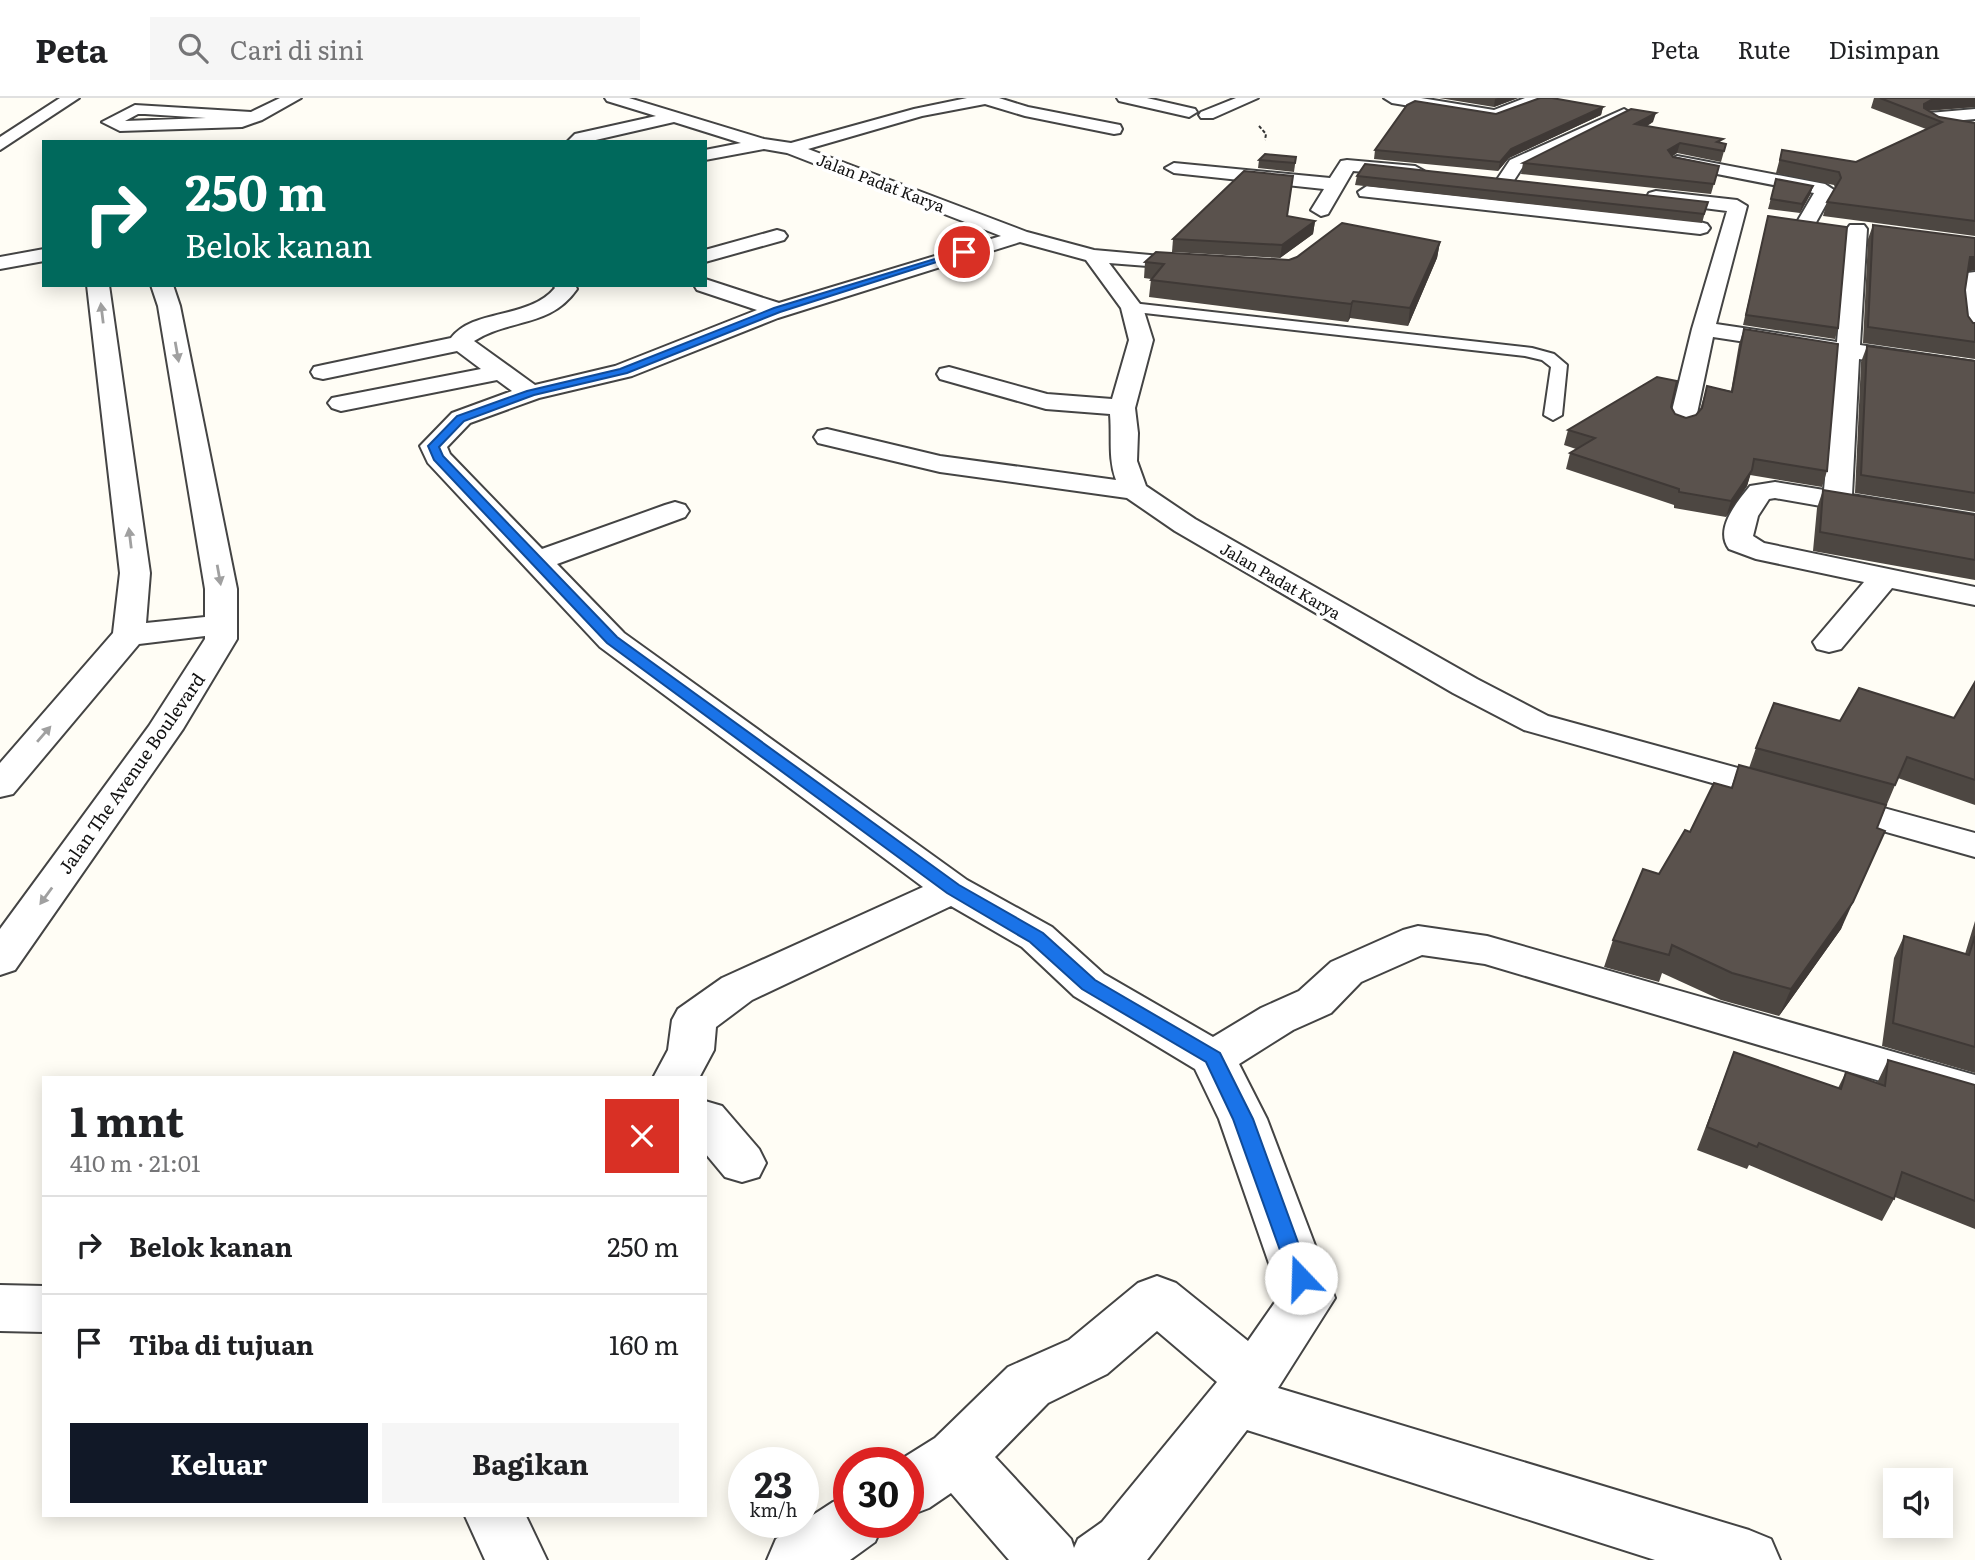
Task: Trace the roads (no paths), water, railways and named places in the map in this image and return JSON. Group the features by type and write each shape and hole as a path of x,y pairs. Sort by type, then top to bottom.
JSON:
{"street":[{"path":"0,145 71,98"},
{"path":"256,117 145,109 135,110 110,122 120,126 239,122 256,117 293,98"},
{"path":"233,140 309,98"},
{"name":"Jalan Padat Karya","path":"613,98 645,110 777,146 1020,236 1093,256 1216,265"},
{"path":"1125,98 1189,112"},
{"path":"1207,115 1249,98"},
{"path":"1392,98 1495,115 1547,99"},
{"path":"707,155 777,146 988,99 1056,118 1114,129"},
{"path":"645,110 685,101"},
{"path":"888,104 920,112"},
{"path":"1056,118 1092,106"},
{"path":"1505,181 1510,168 1517,164 1623,114 1603,108"},
{"path":"1975,114 1929,118 1942,124 1975,129"},
{"path":"578,140 672,117"},
{"path":"1677,161 1825,190 1807,222"},
{"path":"1321,210 1333,186 1349,164 1437,173"},
{"path":"1174,168 1333,186 1733,222 1760,216"},
{"path":"1641,196 1737,206 1703,329 1682,423"},
{"path":"1784,219 1864,230 1847,349 1837,501"},
{"path":"707,240 731,234 777,236"},
{"path":"707,255 755,235"},
{"path":"1020,236 777,310 623,371 531,393 461,418 433,446 438,457 612,640 953,889 1037,937 1089,985 1213,1058 1243,1119 1308,1298 1244,1390 1123,1543 1100,1560"},
{"path":"0,263 42,255"},
{"path":"827,437 952,466 1044,481 1134,490 1123,461 1125,433 1122,408 1141,340 1132,308 1093,256"},
{"path":"707,286 777,310"},
{"path":"0,786 129,635 135,573 98,287"},
{"name":"Jalan The Avenue Boulevard","path":"0,960 165,729 221,639 221,589 169,306 163,287"},
{"path":"323,372 461,343 468,334 482,328 543,310 571,289"},
{"path":"1974,290 1975,331"},
{"path":"1703,329 1975,369"},
{"path":"1975,339 1975,376"},
{"path":"461,343 531,393"},
{"path":"341,403 501,372"},
{"path":"949,374 1046,401 1122,408"},
{"name":"Jalan Padat Karya","path":"1134,490 1185,525 1465,686 1536,723 1975,845"},
{"path":"1975,524 1783,490 1760,492 1750,504 1737,533 1739,543 1769,554 1975,596"},
{"path":"537,561 675,511"},
{"path":"1829,642 1884,578"},
{"path":"129,635 221,625"},
{"path":"677,1076 691,1050 694,1020 737,989 953,889"},
{"path":"1213,1058 1277,1019 1315,1002 1346,972 1418,940 1487,950 1975,1092"},
{"path":"707,1121 742,1163"},
{"path":"924,1478 956,1457 1028,1385 1088,1357 1157,1299 1244,1390 1749,1560"},
{"path":"0,1308 42,1308"},
{"path":"956,1457 1049,1560"},
{"path":"495,1517 516,1560"},
{"path":"798,1560 833,1536"}],"lane":[{"path":"1132,308 1526,351 1548,357 1559,365 1553,415"}]}
